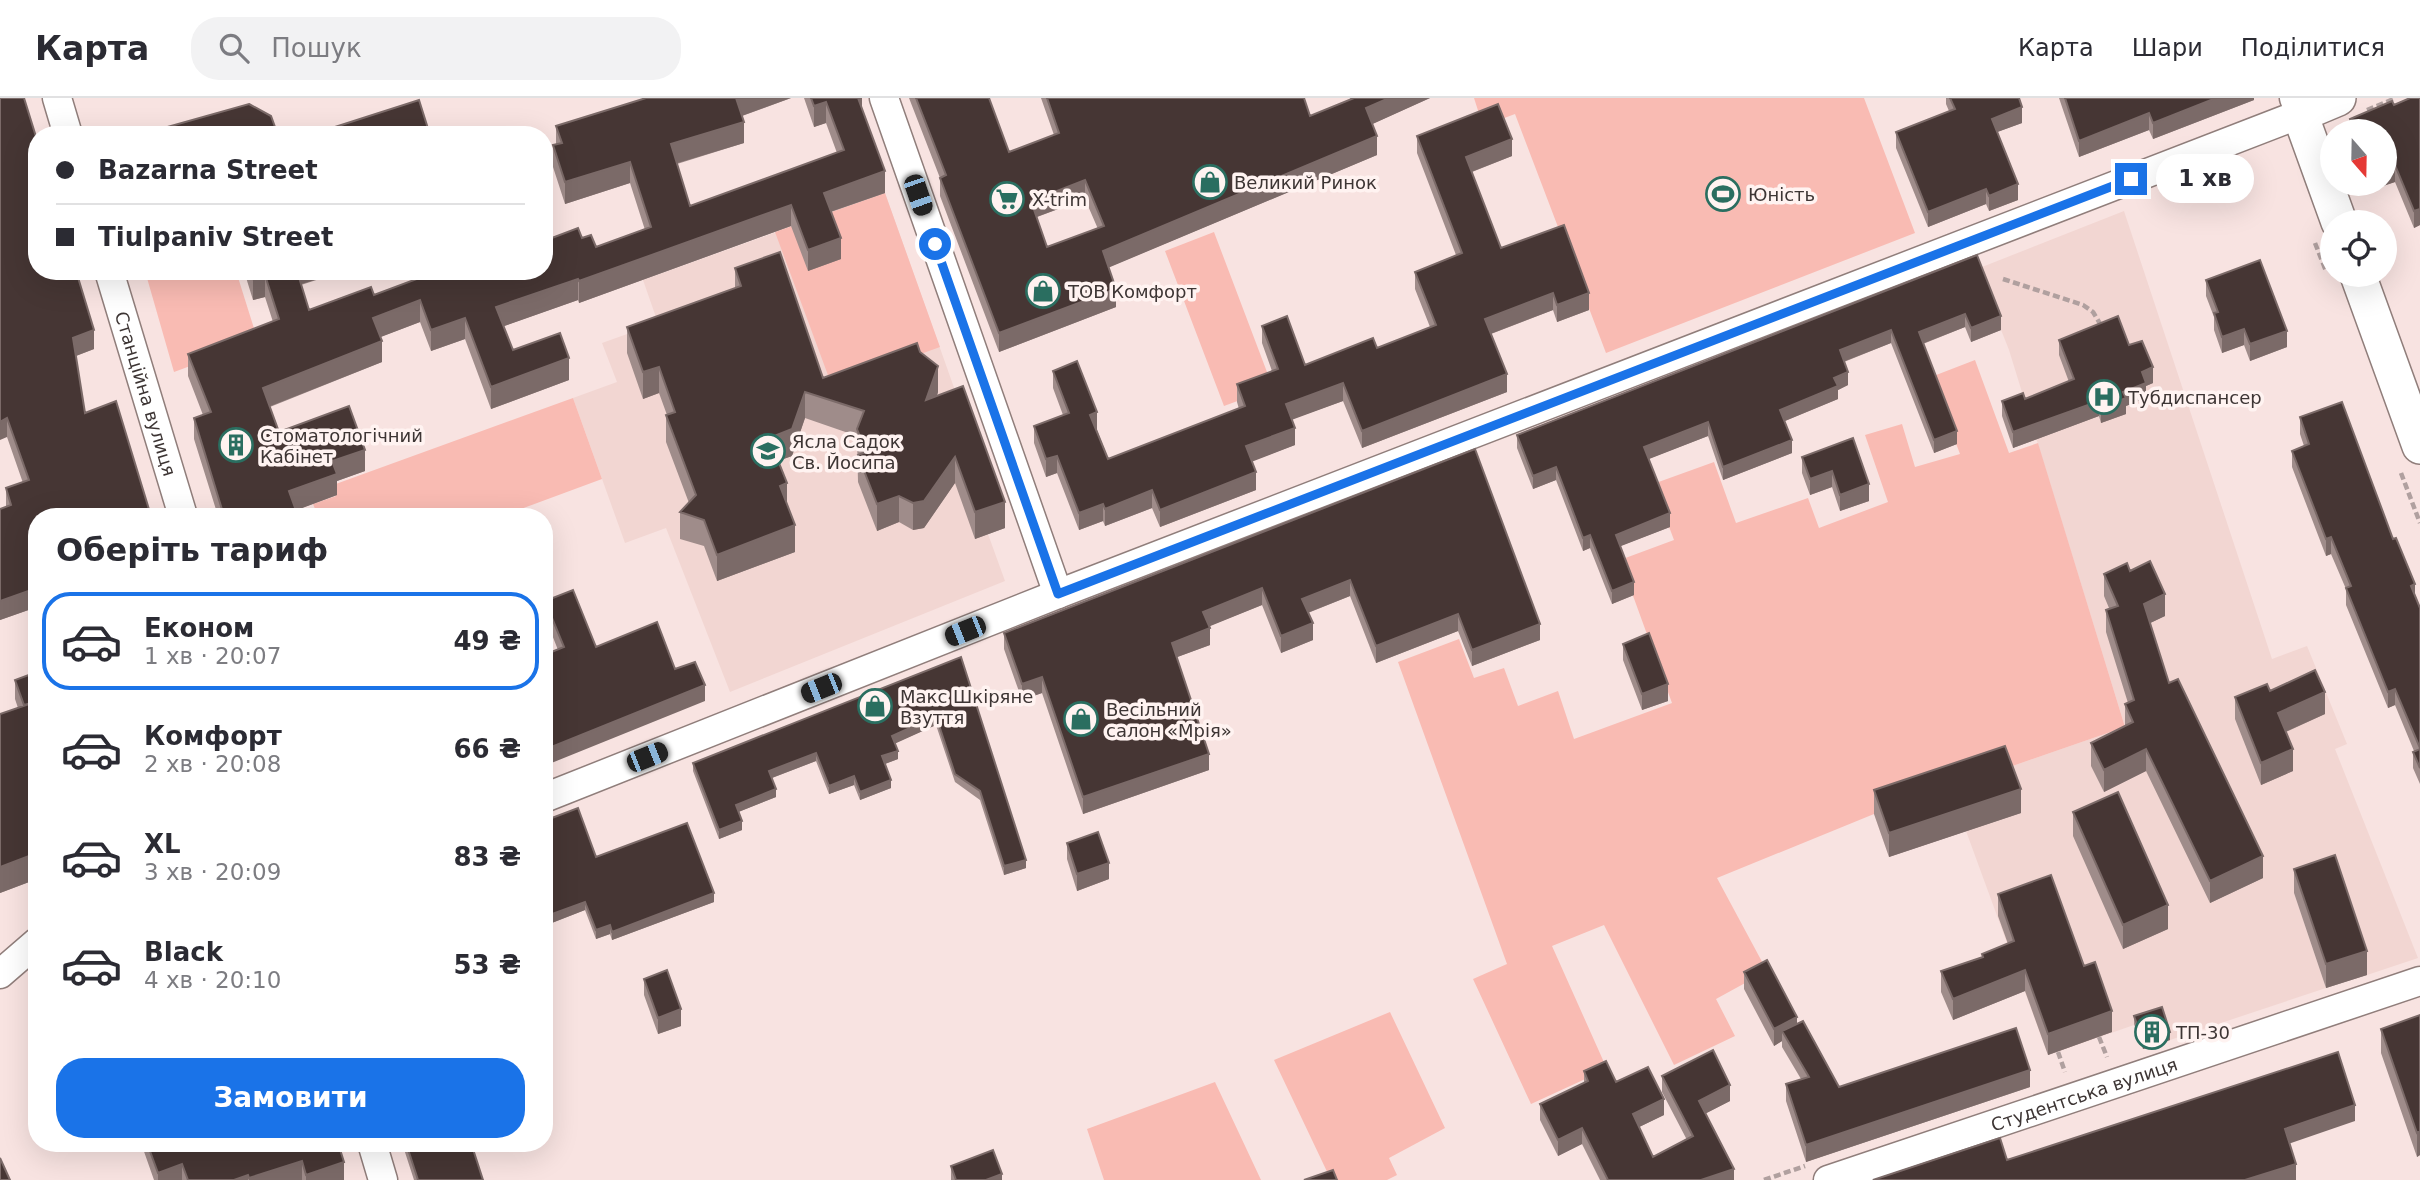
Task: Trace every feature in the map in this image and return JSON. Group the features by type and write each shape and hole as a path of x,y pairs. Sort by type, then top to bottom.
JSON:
{"street":[{"path":"57,98 65,126"},
{"path":"884,98 1058,594"},
{"path":"553,794 2297,106 2338,98"},
{"path":"2297,106 2322,210"},
{"name":"Станційна вулиця","path":"112,280 181,508"},
{"path":"2347,287 2410,458"},
{"path":"0,974 28,950"},
{"name":"Студентська вулиця","path":"1828,1180 2420,981"},
{"path":"375,1152 383,1180"}],"path":[{"path":"2003,279 2084,305 2093,312 2106,337"},
{"path":"2410,458 2420,523"},
{"path":"2099,1037 2104,1048"},
{"path":"2057,1052 2062,1063"}],"shaded area":[{"name":"Юність","path":"1474,98 1864,98 1915,233 1606,353 1515,114 1483,126"},
{"name":"Ясла Садок Св. Йосипа","path":"885,193 963,413 975,538 988,534 1005,581 730,692 666,528 625,543 573,398 617,382 602,343 658,323 643,280"},
{"path":"885,193 940,347 832,386 775,232"},
{"path":"2124,211 2272,659 2307,646 2347,744 2335,749 2418,958 2367,975 2335,880 2294,893 2326,988 2143,1049 2134,1025 2048,1055 1966,831 1889,857 1874,814 2125,727 2009,350 1977,269"},
{"path":"1214,232 1273,388 1224,406 1165,251"},
{"path":"148,280 239,280 258,341 174,372"},
{"path":"1975,360 2009,453 2038,443 2125,727 1874,814 1717,878 1767,971 1716,999 1735,1036 1674,1065 1604,925 1552,946 1607,1069 1531,1104 1473,979 1507,964 1398,662 1459,639 1474,678 1504,668 1518,706 1558,691 1574,739 1672,703 1620,560 1674,540 1653,484 1714,462 1736,523 1808,498 1819,528 1888,502 1865,435 1902,424 1915,467 1960,454 1931,377"},
{"path":"573,398 602,479 524,508 315,508 313,504 336,496 333,485"},
{"path":"1390,1012 1445,1128 1389,1158 1397,1175 1387,1180 1331,1180 1274,1060"},
{"path":"1215,1082 1261,1180 1104,1180 1087,1129"}],"building":[{"path":"0,98 24,98 33,126 28,126 28,280 79,280 94,330 73,338 85,413 116,401 149,508 28,508 28,591 0,601 0,509 11,505 6,488 29,480 7,418 0,422"},
{"path":"646,98 736,98 744,122 671,144 690,206 844,150 826,102 814,106 811,98 858,98 885,171 824,193 841,238 808,250 791,205 579,281 578,279 496,307 513,350 560,333 569,358 491,387 465,318 431,330 420,300 373,318 382,341 263,388 279,432 349,406 365,450 332,461 337,474 289,491 295,508 222,508 194,418 211,412 188,354 279,319 267,280 300,280 309,310 371,287 374,295 414,280 553,280 553,238 578,228 582,238 591,235 596,247 651,227 630,162 565,182 553,145 562,143 556,126"},
{"path":"916,98 989,98 1009,152 1059,133 1047,98 1304,98 1310,116 1354,98 1389,98 1366,108 1377,136 1103,251 1116,289 999,333 940,178 946,175","holes":["1085,180 1104,226 1047,247 1031,201"]},
{"path":"1950,98 2019,98 2022,107 1992,119 2018,184 1989,196 1986,189 1928,212 1896,132 1955,109"},
{"path":"2065,98 2216,98 2153,123 2149,113 2079,141"},
{"path":"2410,98 2420,98 2420,209 2414,211 2398,172 2398,119 2350,119 2392,101 2394,105"},
{"path":"419,100 427,126 338,126"},
{"path":"249,104 271,116 275,126 171,126"},
{"path":"1498,104 1512,139 1466,157 1501,248 1564,225 1589,293 1557,305 1553,293 1485,319 1507,374 1362,431 1343,383 1286,404 1295,428 1246,446 1256,472 1160,510 1152,490 1105,509 1103,504 1079,513 1057,456 1046,459 1034,426 1069,413 1053,371 1077,361 1097,412 1090,415 1108,459 1245,406 1237,384 1278,369 1262,326 1287,316 1305,365 1373,338 1377,348 1436,325 1415,272 1462,253 1417,136"},
{"path":"780,252 823,378 917,343 920,352 938,366 926,400 963,386 1005,502 975,512 955,457 924,501 913,503 899,496 877,504 858,455 866,452 857,429 864,411 805,392 792,429 769,438 787,483 780,486 795,525 717,555 704,520 680,512 696,495 666,415 675,412 659,367 643,372 627,327 741,286 735,268"},
{"path":"1977,255 2001,316 1971,328 1965,314 1919,332 1957,431 1934,440 1891,330 1840,350 1848,372 1834,378 1838,386 1780,410 1792,440 1723,467 1708,422 1644,447 1670,513 1616,535 1634,582 1612,591 1590,535 1583,538 1556,467 1533,476 1517,435"},
{"path":"2260,260 2287,331 2250,344 2244,329 2222,337 2214,313 2218,312 2206,280"},
{"path":"2118,316 2129,345 2142,341 2153,367 2142,372 2146,383 2123,392 2126,398 2101,408 2099,401 2013,432 2002,401 2023,393 2025,399 2074,379 2059,340"},
{"path":"2342,402 2393,539 2396,538 2415,584 2411,586 2420,608 2420,748 2395,689 2388,692 2346,588 2351,586 2331,537 2326,539 2292,451 2309,444 2300,417"},
{"path":"1853,438 1869,484 1840,495 1832,471 1810,479 1802,457"},
{"path":"1475,449 1540,624 1472,650 1458,614 1376,646 1350,580 1302,599 1313,623 1281,636 1262,588 1203,612 1210,628 1172,643 1209,754 1083,797 1042,677 1022,684 1004,633"},
{"path":"2150,561 2165,594 2144,604 2169,683 2178,679 2263,856 2210,881 2146,749 2104,770 2091,743 2133,722 2125,704 2134,700 2106,610 2118,606 2104,574 2127,563 2130,571"},
{"path":"573,590 596,647 657,622 675,669 695,662 705,685 553,746 553,651 564,647 553,620 553,598"},
{"path":"1649,633 1668,684 1642,694 1623,644"},
{"path":"961,657 1026,860 1004,866 980,791 955,774 936,716 892,736 898,751 882,756 891,780 860,792 854,776 829,786 816,753 769,771 776,789 736,805 742,821 719,830 693,763"},
{"path":"2315,670 2325,692 2278,713 2293,749 2261,763 2235,697 2267,684 2270,691"},
{"path":"28,675 28,704 24,705 15,680"},
{"path":"28,704 28,856 0,867 0,714"},
{"path":"2005,746 2021,789 1889,833 1874,790"},
{"path":"2420,749 2420,768 2413,752"},
{"path":"2118,792 2168,905 2123,925 2073,812"},
{"path":"578,808 596,857 687,823 714,893 612,932 610,925 596,930 585,902 553,914 553,818"},
{"path":"1098,832 1109,863 1077,874 1067,843"},
{"path":"2335,855 2367,951 2326,964 2294,869"},
{"path":"2051,875 2084,966 2095,962 2112,1011 2048,1034 2025,970 1953,999 1941,971 1983,957 1982,954 2014,941 1998,894"},
{"path":"1767,960 1797,1017 1774,1029 1744,972"},
{"path":"667,970 681,1009 658,1018 644,979"},
{"name":"ТП-30","path":"2162,1007 2170,1032 2143,1041 2134,1016"},
{"path":"2420,1015 2420,1131 2417,1133 2381,1029"},
{"path":"1803,1021 1839,1087 2016,1028 2030,1070 1806,1145 1786,1084 1809,1077 1782,1031"},
{"path":"1713,1050 1730,1085 1699,1101 1734,1169 1701,1180 1608,1180 1582,1128 1558,1140 1540,1104 1588,1081 1584,1071 1606,1061 1616,1082 1648,1067 1664,1099 1633,1114 1653,1157 1693,1136 1662,1076"},
{"path":"2338,1052 2355,1105 2285,1129 2296,1164 2245,1180 1873,1180 2000,1138 2007,1160"},
{"path":"993,1150 1002,1174 986,1180 956,1180 951,1166"},
{"path":"150,1152 341,1152 344,1162 306,1175 302,1161 249,1178 248,1175 234,1180 188,1180 182,1164 158,1173"},
{"path":"409,1152 474,1152 483,1180 418,1180"},
{"path":"0,1158 10,1180 0,1180"},
{"path":"1333,1170 1337,1180 1304,1180"}],"place":[{"name":"Великий Ринок","path":"1210,182"},
{"name":"Юність","path":"1723,194"},
{"name":"X-trim","path":"1007,199"},
{"name":"ТОВ Комфорт","path":"1043,291"},
{"name":"Тубдиспансер","path":"2104,397"},
{"name":"Стоматологічний Кабінет","path":"236,445"},
{"name":"Ясла Садок Св. Йосипа","path":"768,451"},
{"name":"Макс Шкіряне Взуття","path":"875,706"},
{"name":"Весільний салон «Мрія»","path":"1081,719"},
{"name":"ТП-30","path":"2152,1032"}],"route":[{"path":"935,244 1058,594 2131,179"}]}
